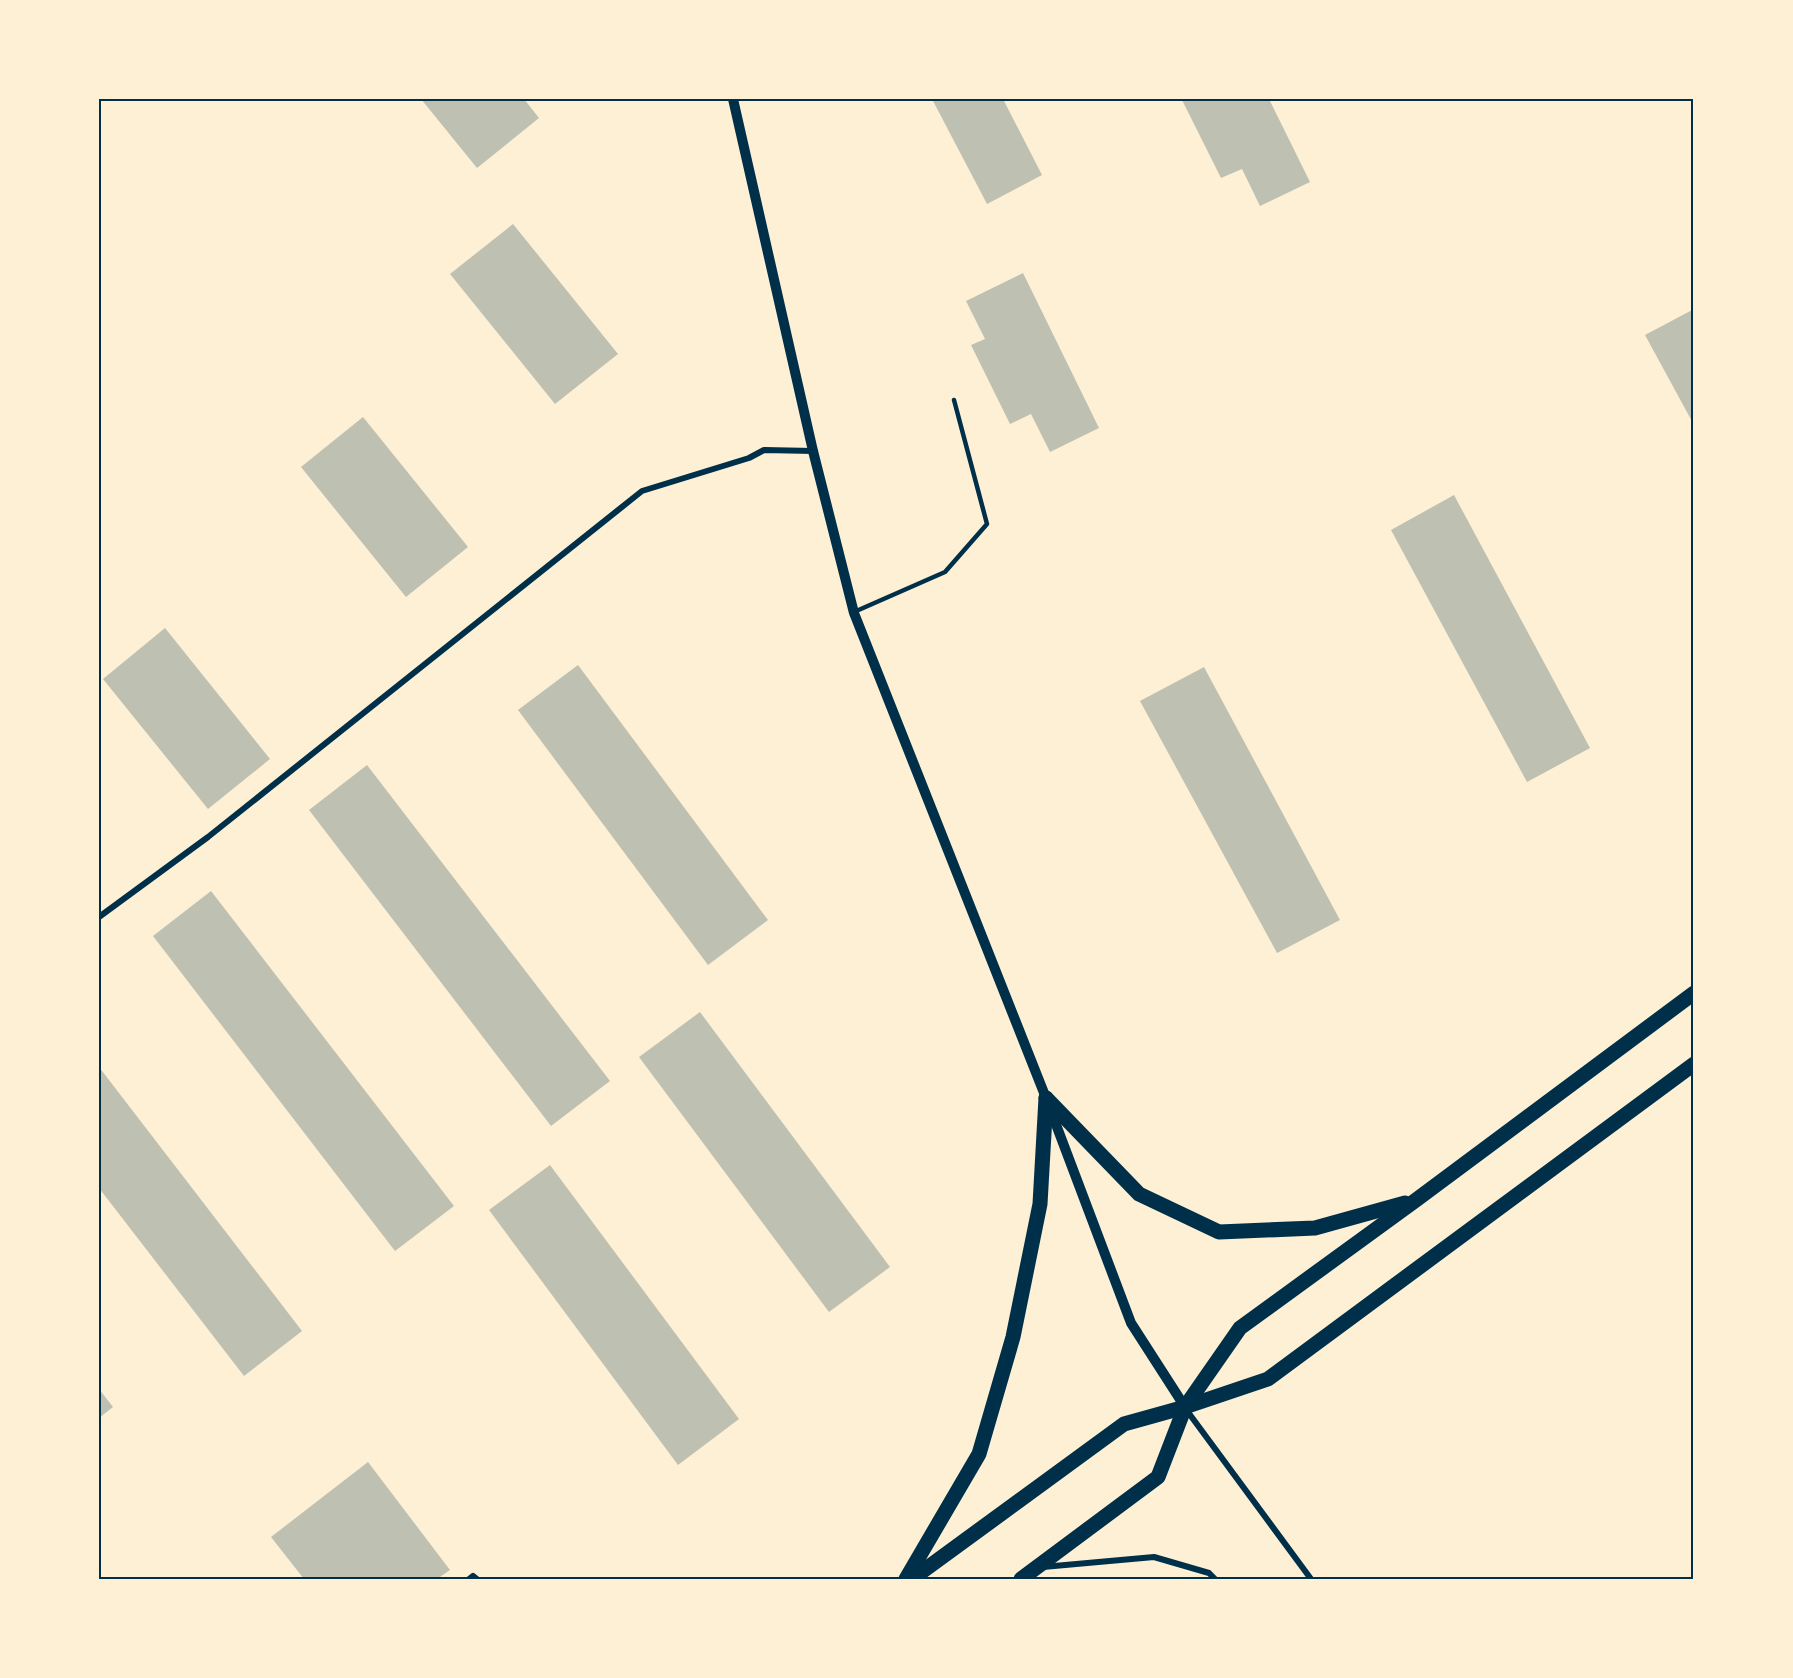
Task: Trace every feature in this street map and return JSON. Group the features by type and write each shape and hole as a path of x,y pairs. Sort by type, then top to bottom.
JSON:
{"main road":[{"path":"1021,1579 1158,1477 1185,1407 1240,1328 1694,993"},
{"path":"912,1579 1124,1424 1185,1407 1268,1378 1694,1064"},
{"path":"1046,1098 1139,1194 1219,1232 1315,1228 1416,1200"},
{"path":"906,1579 979,1454 1013,1337 1040,1204 1046,1098"}],"street":[{"path":"733,99 813,451 854,613 1046,1098 1131,1323 1185,1407 1311,1579"},
{"path":"99,917 208,837 642,491 748,458 764,450 813,451"},
{"path":"1037,1567 1155,1557 1209,1573 1215,1579"}],"lane":[{"path":"854,613 945,572 987,524 954,399"},
{"path":"468,1579 473,1575 478,1579"}],"building":[{"path":"421,99 524,99 539,118 477,168"},
{"path":"932,99 1003,99 1042,175 987,204"},
{"path":"1269,99 1310,182 1260,206 1242,169 1221,178 1182,100"},
{"path":"513,224 618,354 555,404 450,274"},
{"path":"1023,273 1099,428 1050,452 1031,414 1010,424 971,345 985,339 966,301"},
{"path":"1694,309 1694,425 1645,335"},
{"path":"363,417 468,547 406,597 301,467"},
{"path":"1454,495 1590,748 1527,782 1391,530"},
{"path":"165,628 270,759 208,809 103,679"},
{"path":"578,665 768,920 708,965 518,710"},
{"path":"1204,667 1340,920 1277,953 1140,701"},
{"path":"367,765 610,1081 551,1126 309,810"},
{"path":"211,891 454,1206 395,1251 153,936"},
{"path":"700,1012 890,1267 829,1312 639,1057"},
{"path":"99,1067 302,1331 244,1376 99,1188"},
{"path":"550,1165 739,1419 678,1465 489,1210"},
{"path":"99,1389 113,1407 99,1418"},
{"path":"368,1462 450,1570 437,1579 304,1579 271,1537"}]}
